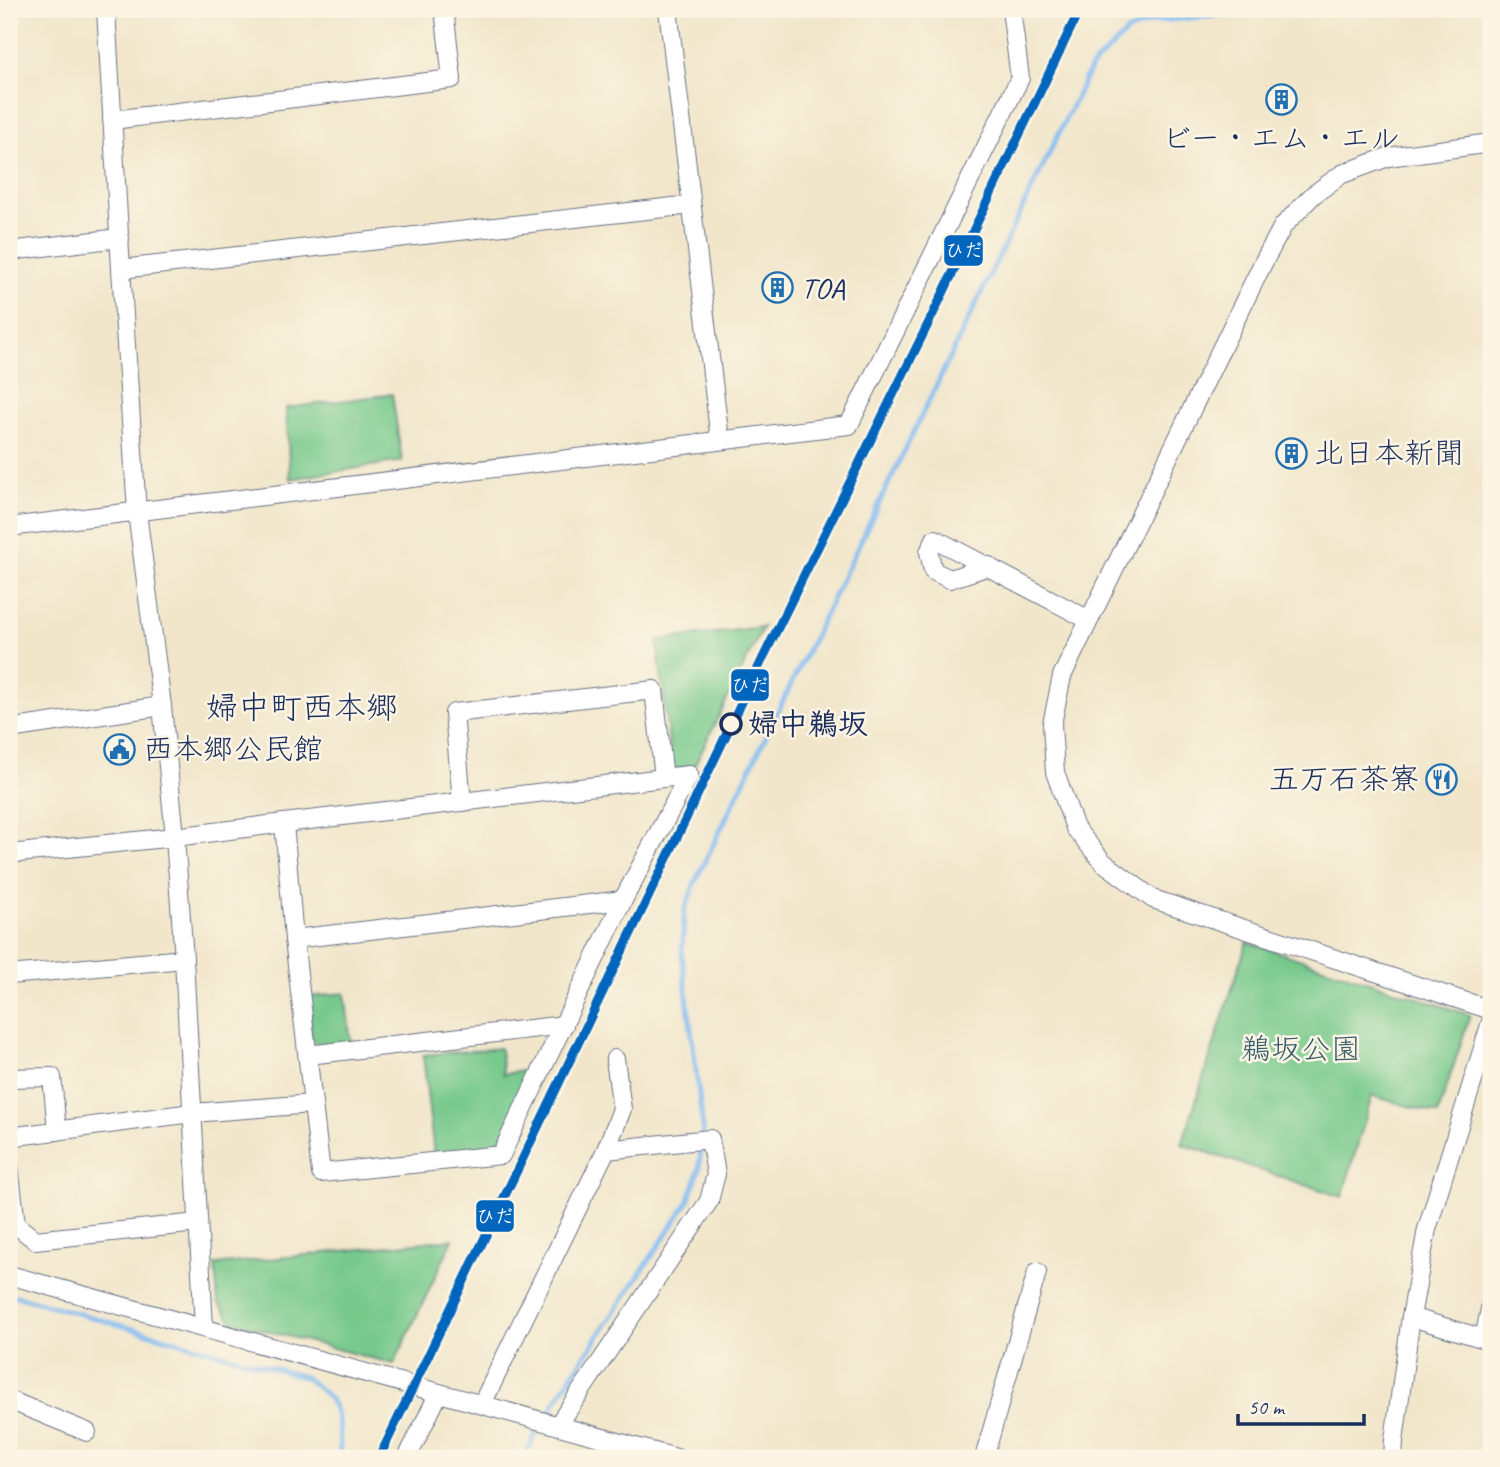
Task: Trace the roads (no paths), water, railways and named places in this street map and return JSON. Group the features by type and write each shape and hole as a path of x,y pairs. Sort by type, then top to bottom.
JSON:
{"street":[{"path":"106,9 138,512 175,837 204,1328"},
{"path":"112,120 452,79 444,9"},
{"path":"668,9 720,440"},
{"path":"9,527 849,425 1020,78 1011,9"},
{"path":"1491,143 1388,157 1342,174 1313,195 1283,226 1062,676 1052,724 1055,772 1075,828 1103,863 1153,899 1491,1010"},
{"path":"121,269 691,205"},
{"path":"9,251 120,238"},
{"path":"989,566 1090,620"},
{"path":"462,802 454,712 654,690 664,778"},
{"path":"9,729 162,706"},
{"path":"9,854 175,837 284,823 689,775 624,900 501,1155 321,1172 294,939 284,823"},
{"path":"294,939 624,900"},
{"path":"9,975 184,959"},
{"path":"1392,1458 1411,1317 1427,1229 1491,1022"},
{"path":"308,1055 564,1025"},
{"path":"482,1404 606,1150 622,1109 615,1059"},
{"path":"9,1077 52,1076 57,1131"},
{"path":"9,1137 191,1113 313,1104"},
{"path":"558,1425 709,1201 716,1174 709,1139 606,1150"},
{"path":"9,1166 16,1225 35,1240 198,1223"},
{"path":"984,1458 1037,1272"},
{"path":"9,1275 676,1458"},
{"path":"1411,1317 1488,1340 1491,1304"},
{"path":"407,1458 439,1393"},
{"path":"9,1400 87,1432"}],"waterway":[{"path":"524,1458 567,1383 688,1202 699,1169 703,1128 682,955 684,913 695,882 1091,67 1128,31 1150,22 1281,9"},
{"path":"9,1294 305,1377 329,1398 334,1407 339,1429 339,1458"}],"place":[{"name":"ビー・エム・エル","path":"1281,100"},
{"name":"TOA","path":"778,288"},
{"name":"北日本新聞","path":"1291,453"},
{"name":"婦中鵜坂","path":"731,724"},
{"name":"西本郷公民館","path":"120,749"},
{"name":"五万石茶寮","path":"1442,779"}],"district":[{"name":"婦中町西本郷","path":"302,707"}],"park label":[{"name":"鵜坂公園","path":"1301,1049"}]}
